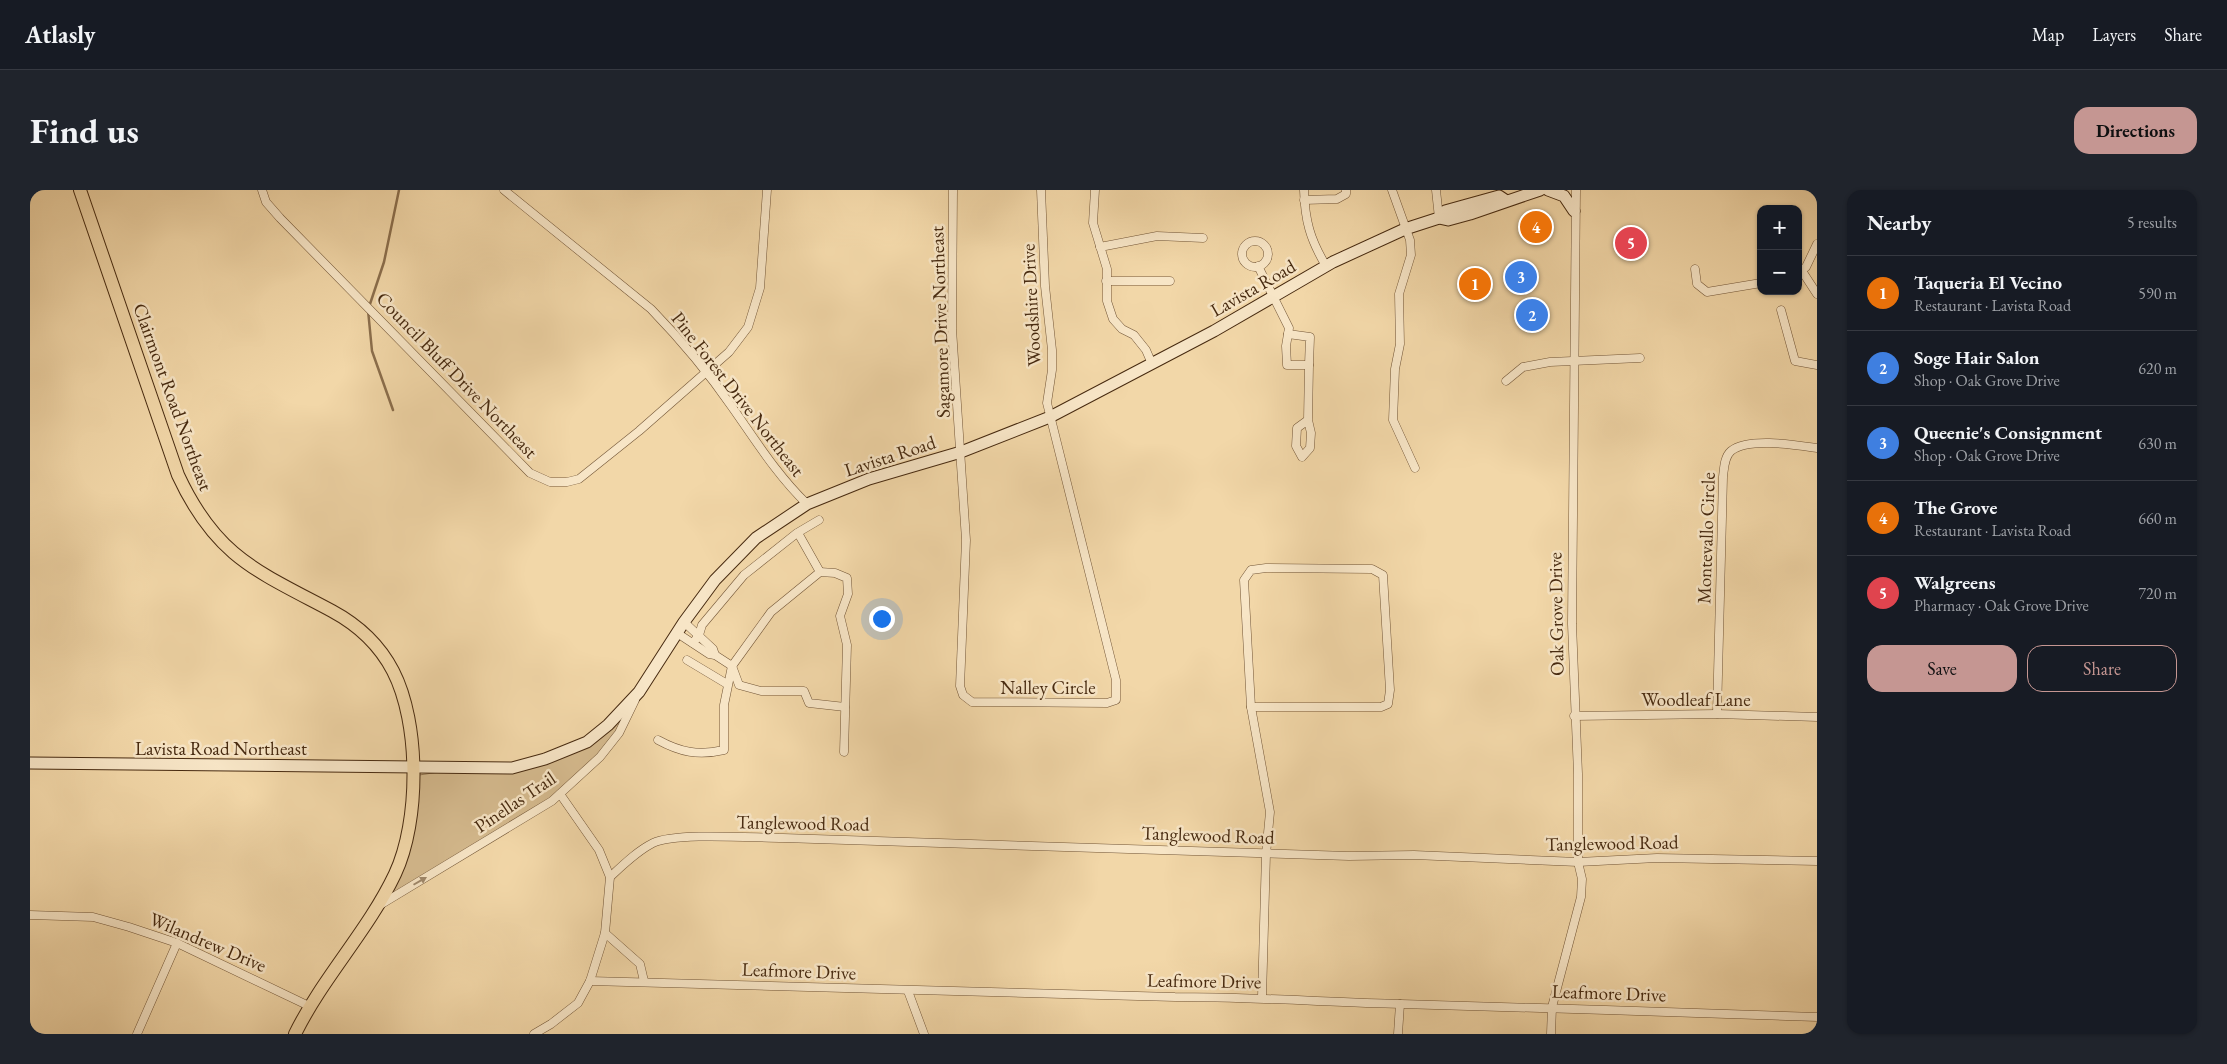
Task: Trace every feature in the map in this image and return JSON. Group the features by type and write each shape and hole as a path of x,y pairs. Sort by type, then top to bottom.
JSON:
{"main road":[{"name":"Clairmont Road Northeast","path":"80,190 178,475 192,504 217,537 241,560 268,578 351,622 374,644 394,673 404,701 409,723 412,767 408,835 396,871 378,906 309,1006 295,1034"},
{"name":"Lavista Road","path":"412,767 512,768 545,759 587,742 608,724 639,692 684,622 715,580 756,538 807,504 869,479 961,452 1050,417 1152,364 1326,266 1405,229 1439,218 1445,211 1499,196 1506,200 1540,190"},
{"path":"1548,190 1564,196 1574,211"},
{"name":"Lavista Road Northeast","path":"30,764 412,767"}],"street":[{"name":"Council Bluff Drive Northeast","path":"262,190 266,202 280,218 504,448 530,473 550,482 566,482 579,479 706,373 729,352 748,327 760,288 767,190"},
{"name":"Pine Forest Drive Northeast","path":"504,190 650,309 672,330 706,373 784,482 807,504"},
{"name":"Sagamore Drive Northeast","path":"953,190 952,329 961,452"},
{"name":"Woodshire Drive","path":"1041,190 1045,286 1052,356 1052,370 1047,398 1050,417"},
{"path":"1095,190 1093,224 1107,269 1107,301 1113,319 1122,329 1134,335 1146,350 1152,364"},
{"path":"1304,190 1305,218 1313,244 1326,266"},
{"path":"1304,200 1338,199 1346,194 1346,190"},
{"path":"1392,190 1410,240 1411,255 1399,294 1400,344 1395,370 1393,420 1415,468"},
{"path":"1436,190 1439,218"},
{"name":"Oak Grove Drive","path":"1552,1034 1552,1007 1581,897 1582,879 1578,862 1578,774 1574,716 1572,604 1574,211 1576,190"},
{"path":"1100,247 1157,236 1202,238"},
{"path":"1254,241 1262,242 1267,248 1268,256 1258,266 1246,264 1242,257 1247,243 1254,241"},
{"path":"1802,270 1814,255 1817,244"},
{"path":"1258,266 1289,328 1286,346 1287,364 1309,366"},
{"path":"1696,269 1697,284 1707,292 1757,284"},
{"path":"1802,275 1817,294"},
{"path":"1106,281 1170,281"},
{"path":"1781,310 1795,362 1817,364"},
{"path":"1288,334 1310,337 1308,420"},
{"path":"1506,381 1523,367 1573,360 1640,358"},
{"name":"Nalley Circle","path":"961,452 966,540 960,686 963,695 972,702 992,703 1107,703 1116,700 1118,691 1050,417"},
{"name":"Montevallo Circle","path":"1717,714 1725,461 1731,451 1745,445 1786,444 1817,448"},
{"path":"693,643 699,635 702,625 744,575 818,520"},
{"path":"798,533 820,572"},
{"path":"1251,707 1381,707 1388,704 1390,690 1383,575 1372,569 1251,570 1244,580 1251,707 1270,812 1266,854 1262,997"},
{"path":"658,740 677,751 710,753 724,750 724,705 732,666 771,612 820,572 835,573 847,578 848,594 840,616 847,645 844,752"},
{"path":"684,622 713,649 715,654 732,666 738,686 761,691 804,691 809,704 845,707"},
{"path":"677,633 709,654 715,654"},
{"path":"687,660 727,684"},
{"name":"Pinellas Trail","path":"378,906 468,853 560,794 600,757 619,733 639,692"},
{"name":"Woodleaf Lane","path":"1574,716 1717,714 1817,717"},
{"path":"534,1034 551,1024 578,1003 590,981 605,933 610,876 598,850 560,794"},
{"name":"Tanglewood Road","path":"610,876 653,843 668,839 696,838 792,838 1266,854 1414,855 1578,862 1657,858 1817,861"},
{"name":"Wilandrew Drive","path":"30,915 93,917 177,943 309,1006"},
{"path":"605,933 640,964 644,981"},
{"path":"137,1034 177,943"},
{"name":"Leafmore Drive","path":"590,981 644,981 908,991 1262,997 1400,1004 1552,1007 1817,1017"},
{"path":"908,991 924,1034"},
{"path":"1398,1034 1400,1004"}],"shaded area":[{"path":"639,692 619,733 560,794 390,896 409,825 412,776 474,767 512,768 587,742"}],"waterway":[{"path":"393,410 372,351 368,310 384,262 399,190"}],"place":[{"name":"The Grove","path":"1536,227"},
{"name":"Walgreens","path":"1631,243"},
{"name":"Queenie's Consignment","path":"1521,277"},
{"name":"Taqueria El Vecino","path":"1475,284"},
{"name":"Soge Hair Salon","path":"1532,315"}]}
